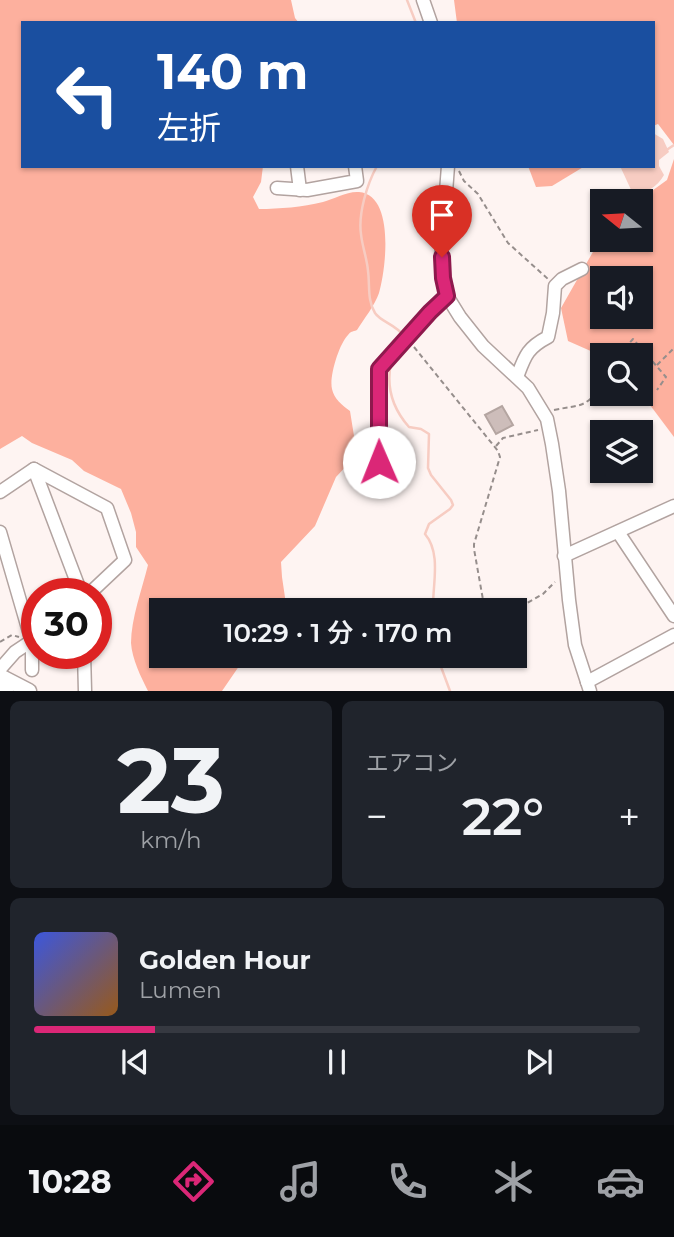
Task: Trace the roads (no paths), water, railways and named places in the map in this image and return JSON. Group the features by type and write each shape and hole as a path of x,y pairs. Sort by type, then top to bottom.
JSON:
{"main road":[{"path":"0,676 29,691"},
{"path":"0,688 6,691"}],"street":[{"path":"423,0 430,21"},
{"path":"297,168 300,190"},
{"path":"277,188 300,190 357,181 355,168"},
{"path":"448,168 442,257 447,296 483,346 528,388 543,412 549,428 559,491 575,645 588,687 674,635"},
{"path":"517,377 525,354 548,337 555,286 562,279 582,269"},
{"path":"379,462 379,369 447,296"},
{"path":"0,492 34,469"},
{"path":"34,469 74,578"},
{"path":"34,469 107,508 125,559 105,578"},
{"path":"564,556 673,509"},
{"path":"618,531 674,616"},
{"path":"0,532 21,607"},
{"path":"0,669 21,648"},
{"path":"84,669 85,691"}],"waterway":[{"path":"407,0 415,21"},
{"path":"665,151 674,145"},
{"path":"376,168 367,190 361,217 370,298 375,313 404,336"},
{"path":"391,363 389,381 395,405 409,427 429,434 428,468 453,505 429,524 425,534 435,561 434,598"},
{"path":"441,668 450,691"}]}
